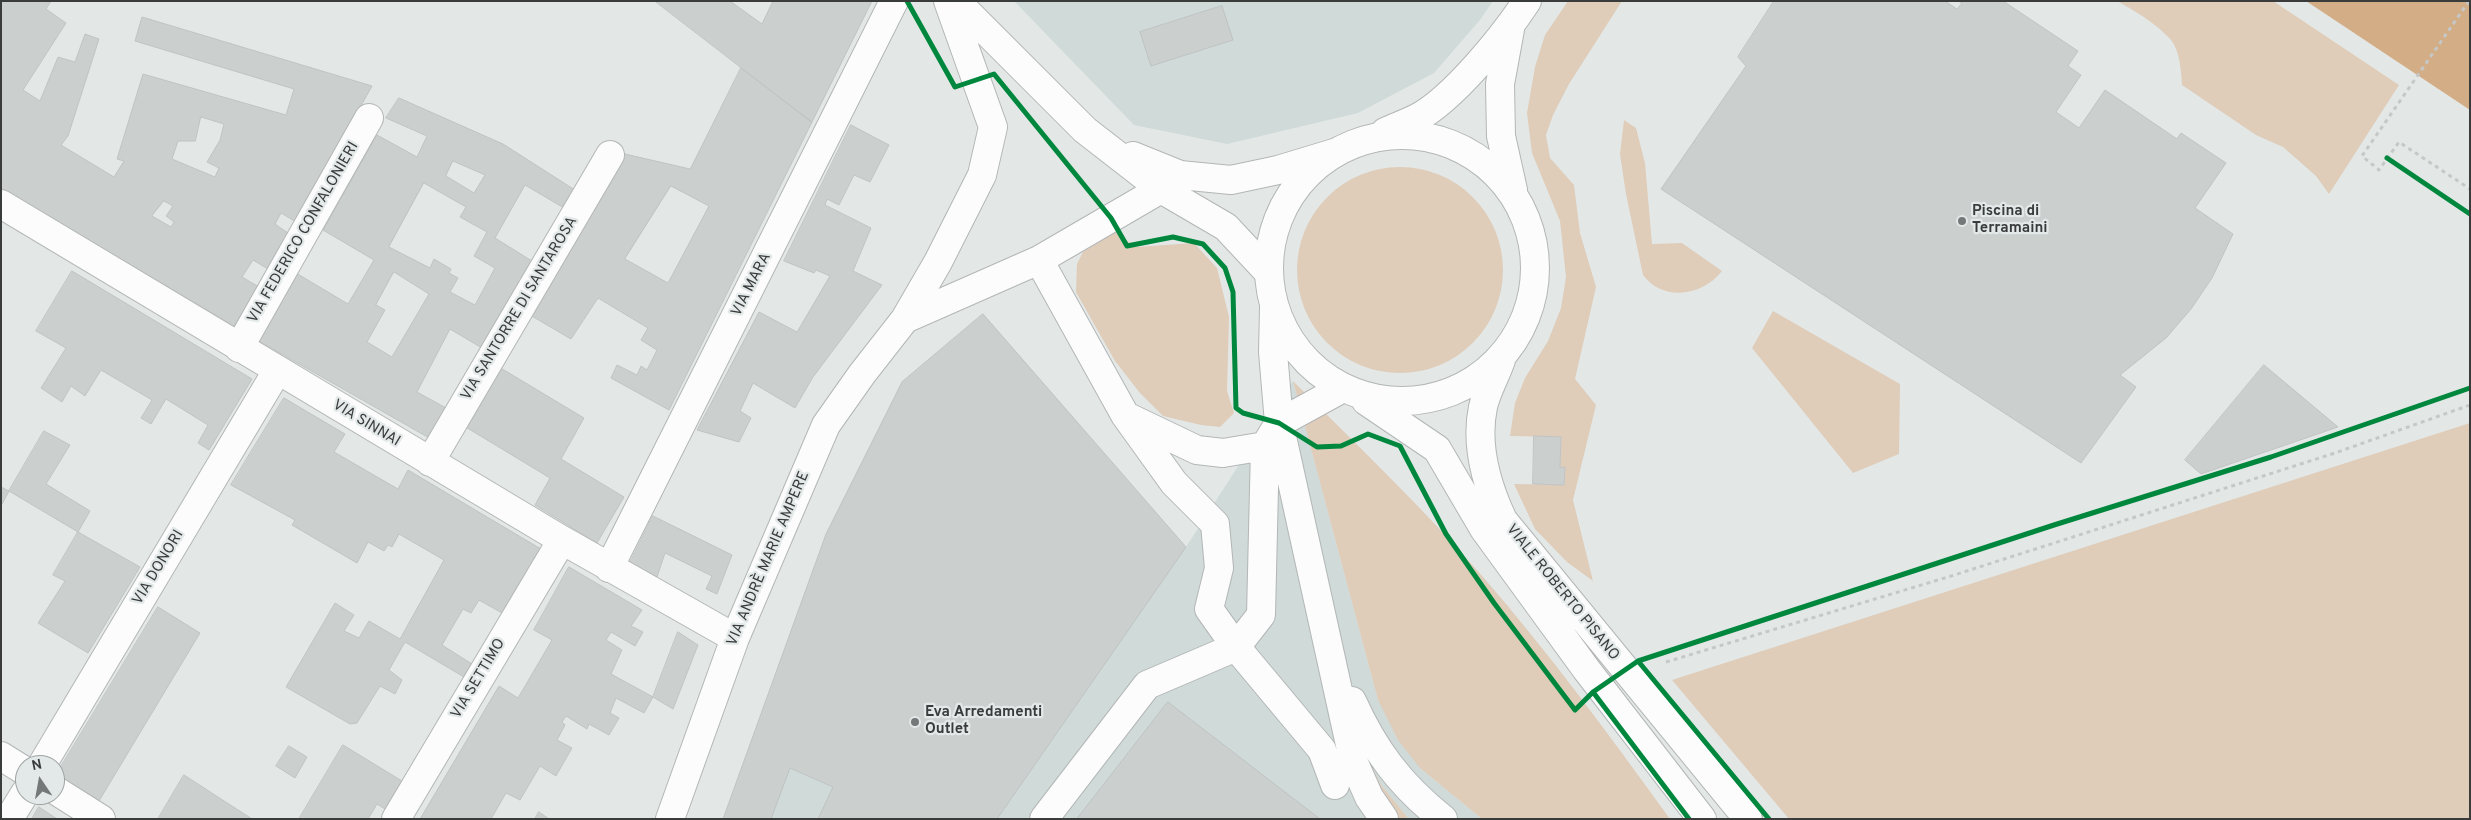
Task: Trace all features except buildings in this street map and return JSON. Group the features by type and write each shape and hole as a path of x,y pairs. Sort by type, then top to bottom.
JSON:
{"street":[{"name":"VIA MARA","path":"610,568 894,1"},
{"name":"VIA ANDRÈ MARIE AMPERE","path":"670,819 735,638 826,425 862,374 905,320 938,262 982,175 993,127 948,1"},
{"path":"956,1 1086,130 1161,189 1226,227 1268,272"},
{"path":"1044,819 1146,685 1236,646 1261,615 1272,434 1274,308 1268,272 1272,232 1289,196 1316,165 1346,148 1418,118 1450,94 1512,24 1527,1"},
{"path":"1274,308 1289,342 1318,374 1350,391 1395,402 1434,399 1471,384 1502,359 1526,321 1537,278 1533,233 1514,193 1501,136 1500,84 1512,24"},
{"name":"VIA FEDERICO CONFALONIERI","path":"239,348 369,118"},
{"path":"1086,130 1139,159 1180,175 1231,180 1278,170 1387,137 1423,136 1458,146 1490,166 1514,193"},
{"name":"VIA SANTORRE DI SANTAROSA","path":"430,462 610,156"},
{"name":"VIA ANDRÈ MARIE AMPERE","path":"905,320 1039,260 1161,189"},
{"name":"VIA SINNAI","path":"1,204 430,462 610,568 735,638"},
{"path":"1039,260 1125,415 1174,483 1215,524 1219,568 1209,609 1236,646 1322,750 1335,785"},
{"name":"VIALE ROBERTO PISANO","path":"1502,359 1483,407 1481,446 1490,492 1503,520 1748,819"},
{"name":"VIA DONORI","path":"48,755 277,371"},
{"path":"1125,415 1198,450 1223,453 1272,434 1350,391"},
{"name":"VIALE ROBERTO PISANO","path":"1350,391 1437,449 1484,529 1586,669 1702,819"},
{"path":"1272,434 1332,659 1354,763 1369,797 1384,819"},
{"name":"VIA SETTIMO","path":"396,819 562,540"},
{"path":"1332,659 1377,750 1416,798 1443,819"},
{"path":"1,756 15,765"},
{"path":"65,796 101,819"},
{"path":"9,819 18,805"}],"path":[{"path":"2469,1 2400,104 2362,156 2379,170 2399,142 2470,189"},
{"path":"2387,158 2396,164"},
{"path":"1663,663 1948,577 2335,453 2470,405"}],"shaded area":[{"path":"1014,1 1493,1 1480,20 1434,73 1358,113 1227,144 1134,125"},
{"path":"1568,1 1622,1 1569,84 1553,115 1546,135 1550,158 1574,185 1580,233 1596,287 1575,379 1596,405 1573,500 1593,581 1567,562 1535,529 1514,484 1564,485 1565,468 1560,468 1561,437 1510,436 1515,403 1525,378 1548,341 1561,308 1566,277 1560,221 1532,153 1527,113 1535,67 1545,35"},
{"path":"2117,1 2273,1 2399,85 2329,194 2316,176 2283,147 2256,135 2182,85 2178,55 2171,40 2153,23"},
{"path":"2306,1 2470,1 2470,110"},
{"path":"1624,120 1636,128 1645,163 1652,244 1682,243 1722,271 1704,286 1694,290 1672,292 1651,284 1643,275 1626,194 1620,154"},
{"path":"1390,167 1410,167 1430,171 1449,179 1466,190 1480,204 1491,221 1499,240 1503,270 1499,300 1491,319 1480,336 1466,350 1449,361 1430,369 1410,373 1390,373 1370,369 1351,361 1334,350 1320,336 1309,319 1301,300 1297,280 1297,260 1301,240 1309,221 1320,204 1334,190 1351,179 1370,171"},
{"path":"1115,232 1136,247 1194,243 1217,268 1229,317 1227,391 1234,413 1220,427 1201,425 1163,416 1140,393 1115,361 1076,292 1077,264 1083,252"},
{"path":"1773,311 1900,384 1899,454 1853,473 1752,348"},
{"path":"983,314 1186,547 1293,381 1378,700 1420,768 1482,819 1409,819 1381,785 1371,766 1396,819 723,819 826,534 902,382"},
{"path":"1293,381 1460,551 1508,606 1602,726 1670,819 1482,819 1420,768 1398,740 1378,700"},
{"path":"2470,423 2470,819 1789,819 1672,680"},
{"path":"1371,765 1381,785 1409,819 1396,819 1364,771"}],"cycle path":[{"path":"907,1 955,87 994,74 1111,218 1127,246 1173,237 1203,244 1225,268 1233,292 1236,408 1243,413 1279,423 1317,447 1341,446 1368,434 1400,446 1446,534 1494,603 1575,710 1593,692 1638,661 2054,525 2271,457 2470,388"},
{"path":"2387,158 2470,214"},
{"path":"1638,661 1769,819"},
{"path":"1593,692 1689,819"}],"place":[{"name":"Piscina di Terramaini","path":"1962,221"},
{"name":"Eva Arredamenti Outlet","path":"915,722"}]}
